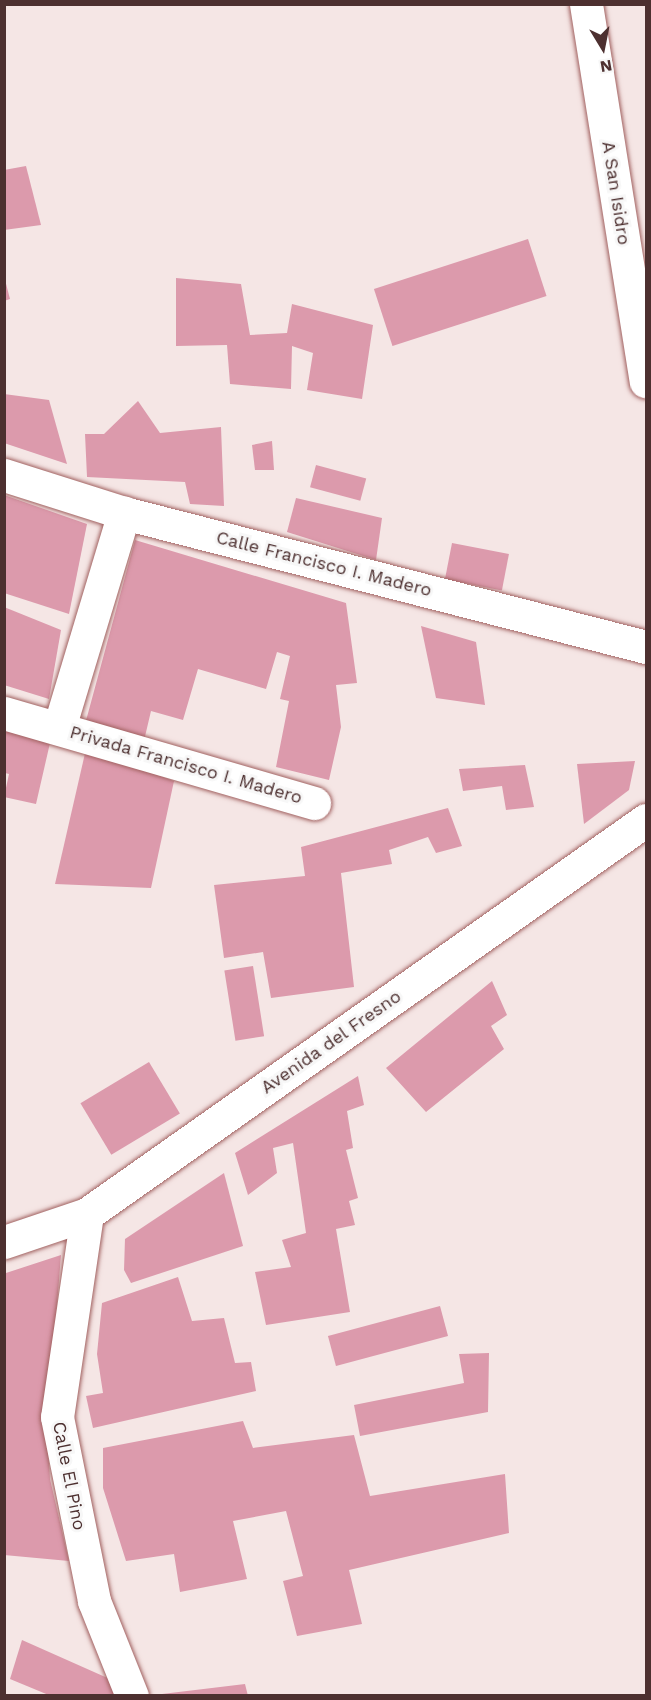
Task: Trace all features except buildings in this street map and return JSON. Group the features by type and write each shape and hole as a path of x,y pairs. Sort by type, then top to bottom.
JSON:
{"street":[{"name":"A San Isidro","path":"586,4 646,381"},
{"name":"Calle Francisco I. Madero","path":"4,475 124,513 646,647"},
{"name":"Privada Francisco I. Madero","path":"59,728 124,513"},
{"name":"Privada Francisco I. Madero","path":"4,713 314,803"},
{"name":"Avenida del Fresno","path":"4,1242 87,1214 646,820"},
{"name":"Calle El Pino","path":"87,1214 57,1417 94,1601 132,1695"}]}
